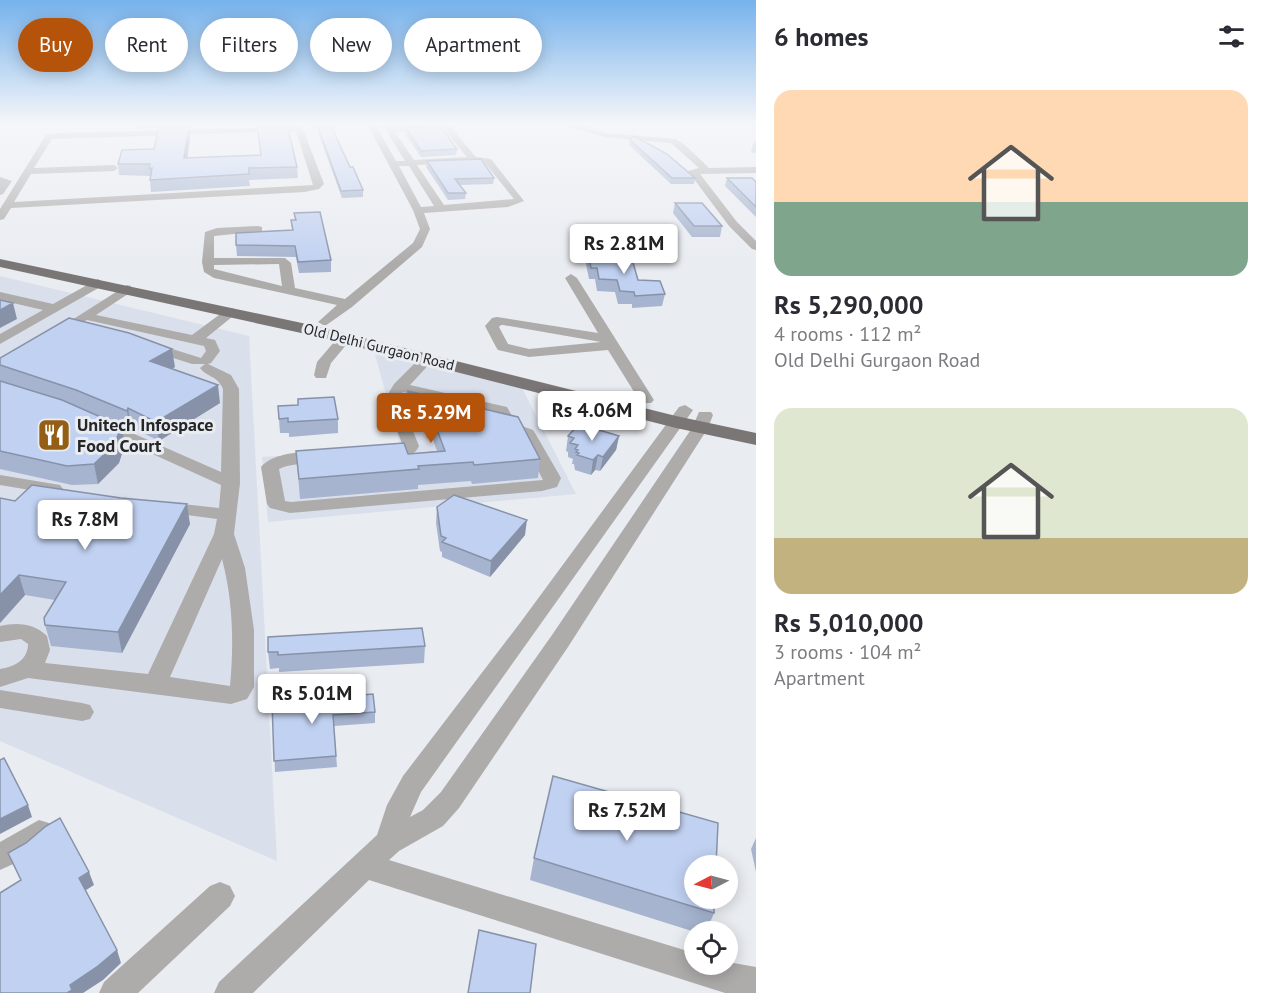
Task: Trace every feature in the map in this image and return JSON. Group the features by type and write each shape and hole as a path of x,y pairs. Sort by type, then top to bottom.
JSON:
{"main road":[{"name":"Old Delhi Gurgaon Road","path":"0,255 325,322 646,400 691,419 756,440"},
{"name":"Old Delhi Gurgaon Road","path":"0,263 232,312 691,419 756,427"}],"street":[{"path":"0,217 29,171 48,170"},
{"path":"9,205 304,189 316,187 319,184 314,170"},
{"path":"325,322 417,244 425,229 418,210 396,170"},
{"path":"414,170 441,209"},
{"path":"418,210 519,201 496,170"},
{"path":"696,170 693,173 733,224 756,247"},
{"path":"0,180 7,181 0,192"},
{"path":"258,229 217,231 209,234 208,270 214,274 348,304"},
{"path":"208,262 281,260 285,263 289,291"},
{"path":"572,279 646,400"},
{"path":"0,340 98,283"},
{"path":"87,332 68,327 127,289"},
{"path":"0,296 53,308"},
{"path":"0,307 39,316"},
{"path":"194,340 232,312"},
{"path":"85,316 210,343 213,351 203,363"},
{"path":"497,321 503,321 610,342 520,352 503,347 492,326 497,321"},
{"path":"321,375 324,362 345,338"},
{"path":"135,343 203,363 226,378 231,389 231,483 226,525 155,684"},
{"path":"396,393 427,359"},
{"path":"341,456 275,462 270,466 269,472 276,504 290,508 542,486 550,483 552,478 527,433 396,393"},
{"path":"364,455 409,451 411,446 396,393"},
{"path":"83,418 231,483"},
{"path":"238,991 363,865 389,842 433,818 450,800 560,641 691,419"},
{"path":"389,842 400,805 412,784 528,628 691,419"},
{"path":"0,480 74,493"},
{"path":"145,504 226,525"},
{"path":"26,669 231,695 239,693 242,687 239,597 234,557 226,525"},
{"path":"0,634 27,632 39,642 37,657 26,669 0,678"},
{"path":"0,699 82,712"},
{"path":"0,857 39,832"},
{"path":"363,865 690,967 731,979 756,983"},
{"path":"115,993 220,896"}],"shaded area":[{"path":"0,276 249,336 277,861 0,741"},
{"path":"374,351 520,384 576,494 268,522 262,457 401,448"}],"building":[{"path":"152,170 249,170 249,174 150,180"},
{"path":"334,170 354,170 363,190 341,191"},
{"path":"433,170 489,170 494,178 455,179 466,193 448,193"},
{"path":"664,170 686,170 695,178 672,178"},
{"path":"727,178 752,178 756,182 756,207"},
{"path":"675,203 702,203 722,226 694,226"},
{"path":"320,212 331,260 298,262 295,246 236,245 236,233 293,230 291,220 296,220 294,213"},
{"path":"588,253 603,254 604,258 632,259 638,280 660,281 665,294 635,296 634,292 620,291 617,280 599,279 597,268 591,268"},
{"path":"0,300 13,303 0,310"},
{"path":"69,318 129,333 172,349 150,361 218,385 156,422 128,408 127,411 76,390 0,365 0,358"},
{"name":"Unitech Infospace Food Court","path":"0,381 62,400 121,426 115,444 94,464 67,466 0,451"},
{"path":"408,391 518,417 540,459 474,465 473,462 418,466 419,469 299,479 296,451 404,443 408,454 445,451 433,419 427,419 423,408 413,405"},
{"path":"334,397 338,419 288,422 288,418 279,419 278,406 298,405 298,399"},
{"path":"579,424 619,436 603,457 598,455 593,460 577,455 578,450 575,449 578,445 570,443 574,438 568,436"},
{"path":"32,485 121,498 187,504 118,632 45,625 44,618 66,582 19,575 0,595 0,498 15,501"},
{"path":"454,495 527,520 491,561 442,542 446,538 441,536 437,507"},
{"path":"422,628 425,646 278,655 278,652 268,652 268,637"},
{"path":"373,694 375,712 333,715 336,756 274,761 272,702"},
{"path":"4,758 28,805 0,819 0,760"},
{"path":"553,776 718,823 717,855 684,855 684,904 534,858"},
{"path":"60,818 89,872 79,878 117,950 70,985 72,990 67,993 0,993 0,893 21,880 8,853"},
{"path":"701,909 714,909 714,913"},
{"path":"479,930 536,944 530,993 468,993"}],"place":[{"name":"Unitech Infospace Food Court","path":"54,435"}]}
